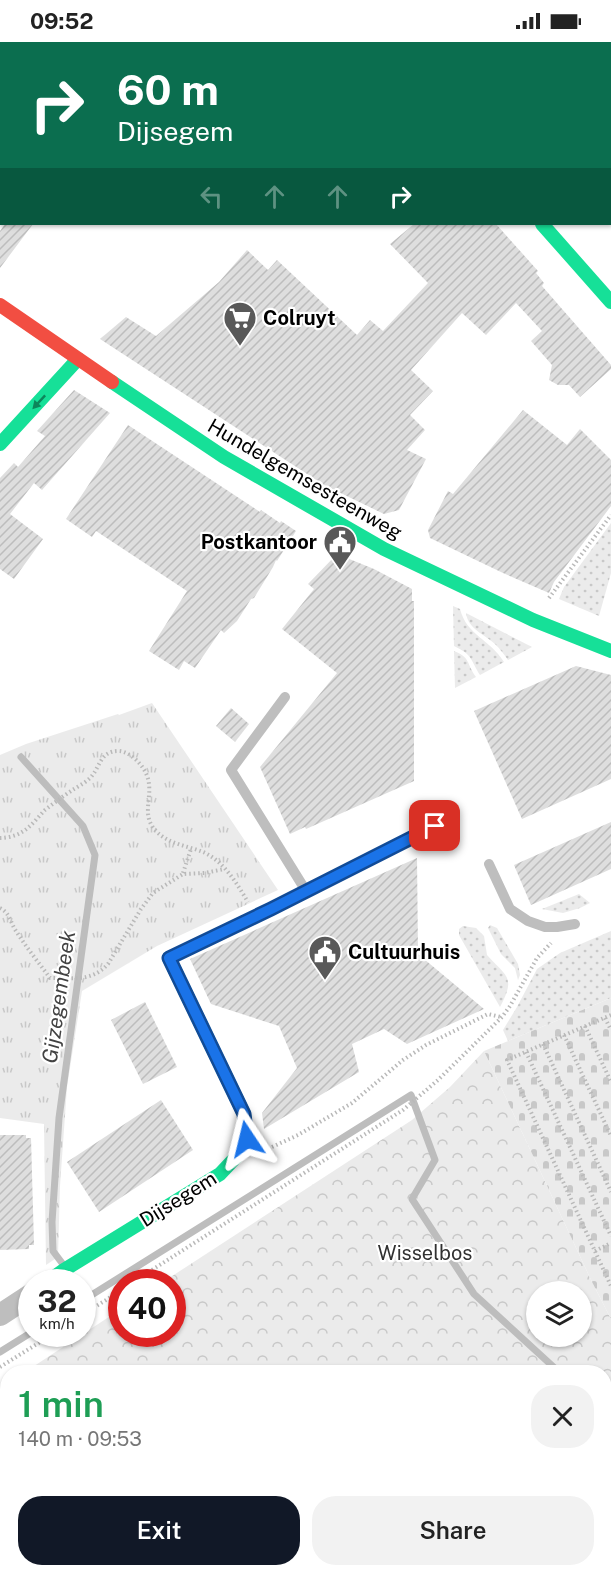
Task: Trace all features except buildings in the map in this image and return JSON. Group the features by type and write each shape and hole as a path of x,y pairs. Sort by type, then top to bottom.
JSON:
{"main road":[{"path":"543,225 611,302"},
{"name":"Hundelgemsesteenweg","path":"0,305 224,457 384,549 533,620 611,651"},
{"path":"0,444 78,359"},
{"name":"Dijsegem","path":"66,1269 220,1174 236,1157 247,1139 244,1114 169,958"}],"street":[{"path":"0,1315 18,1303"}],"lane":[{"path":"285,697 231,770 306,891"},
{"name":"Dijsegem","path":"169,958 435,826"},
{"path":"489,864 510,909 528,921 545,927 575,924"}],"path":[{"path":"533,620 611,515"},
{"path":"0,838 22,832 64,795 91,777 107,753 123,752 143,767 150,782 147,815 150,824 167,839 214,858 238,885 256,916"},
{"path":"183,874 191,849"},
{"path":"0,908 10,917 14,929 50,978 95,975 102,972 146,902 162,887 183,874 204,873 225,868"},
{"path":"153,1269 403,1110 438,1080 502,1017 537,958 563,930 575,924"},
{"path":"236,1157 265,1150 298,1135 352,1103 403,1060 426,1045 488,1014 502,1017"},
{"path":"611,1015 507,1060 611,1287"},
{"path":"605,1017 611,1030"},
{"path":"585,1026 611,1082"},
{"path":"564,1035 611,1136"},
{"path":"543,1044 611,1192"},
{"path":"526,1052 611,1236"},
{"path":"595,1251 611,1244"},
{"path":"3,1365 32,1347"}],"green space":[{"path":"611,523 611,573 599,616 559,599 564,587"},
{"path":"453,606 460,609 463,618 473,632 504,662 480,675 468,655 454,646"},
{"path":"466,613 532,647 508,660 495,644 473,627"},
{"path":"454,651 466,659 476,677 455,688"},
{"path":"152,703 278,890 157,946 82,991 67,1087 58,1257 46,1265 44,1124 0,1118 0,755 26,744"},
{"path":"579,894 590,903 563,913 542,909"},
{"path":"490,925 497,928 518,964 520,975 518,980 515,968 501,954 488,928"},
{"path":"463,926 476,928 484,936 487,955 507,978 508,989 500,1007 459,935 459,929"},
{"path":"611,931 611,998 508,1041 503,1030 537,969 560,953"},
{"path":"611,998 611,1317 592,1282 484,1051"},
{"name":"Wisselbos","path":"484,1051 592,1281 526,1281 526,1347 592,1347 592,1282 611,1317 611,1365 36,1365 63,1347 96,1347 96,1325 108,1318 108,1347 186,1347 186,1269 183,1269 412,1120 450,1087"}],"waterway":[{"name":"Gijzegembeek","path":"21,757 83,826 95,855 59,1118 52,1222 53,1251 62,1263"},
{"path":"96,1292 411,1095 435,1160 412,1199 474,1294 551,1365"},
{"path":"0,1352 18,1341"}],"traffic: fast":[{"path":"543,225 611,302"},
{"path":"0,444 78,359"},
{"path":"112,382 224,457 384,549 533,620 611,651"},
{"path":"66,1269 220,1174 236,1157 247,1139 244,1114 169,958"}],"traffic: jam":[{"path":"0,305 112,382"}],"place":[{"name":"Colruyt","path":"240,347"},
{"name":"Postkantoor","path":"340,571"},
{"name":"Cultuurhuis","path":"325,981"}],"route":[{"path":"247,1139 244,1114 169,958 435,826"}]}
